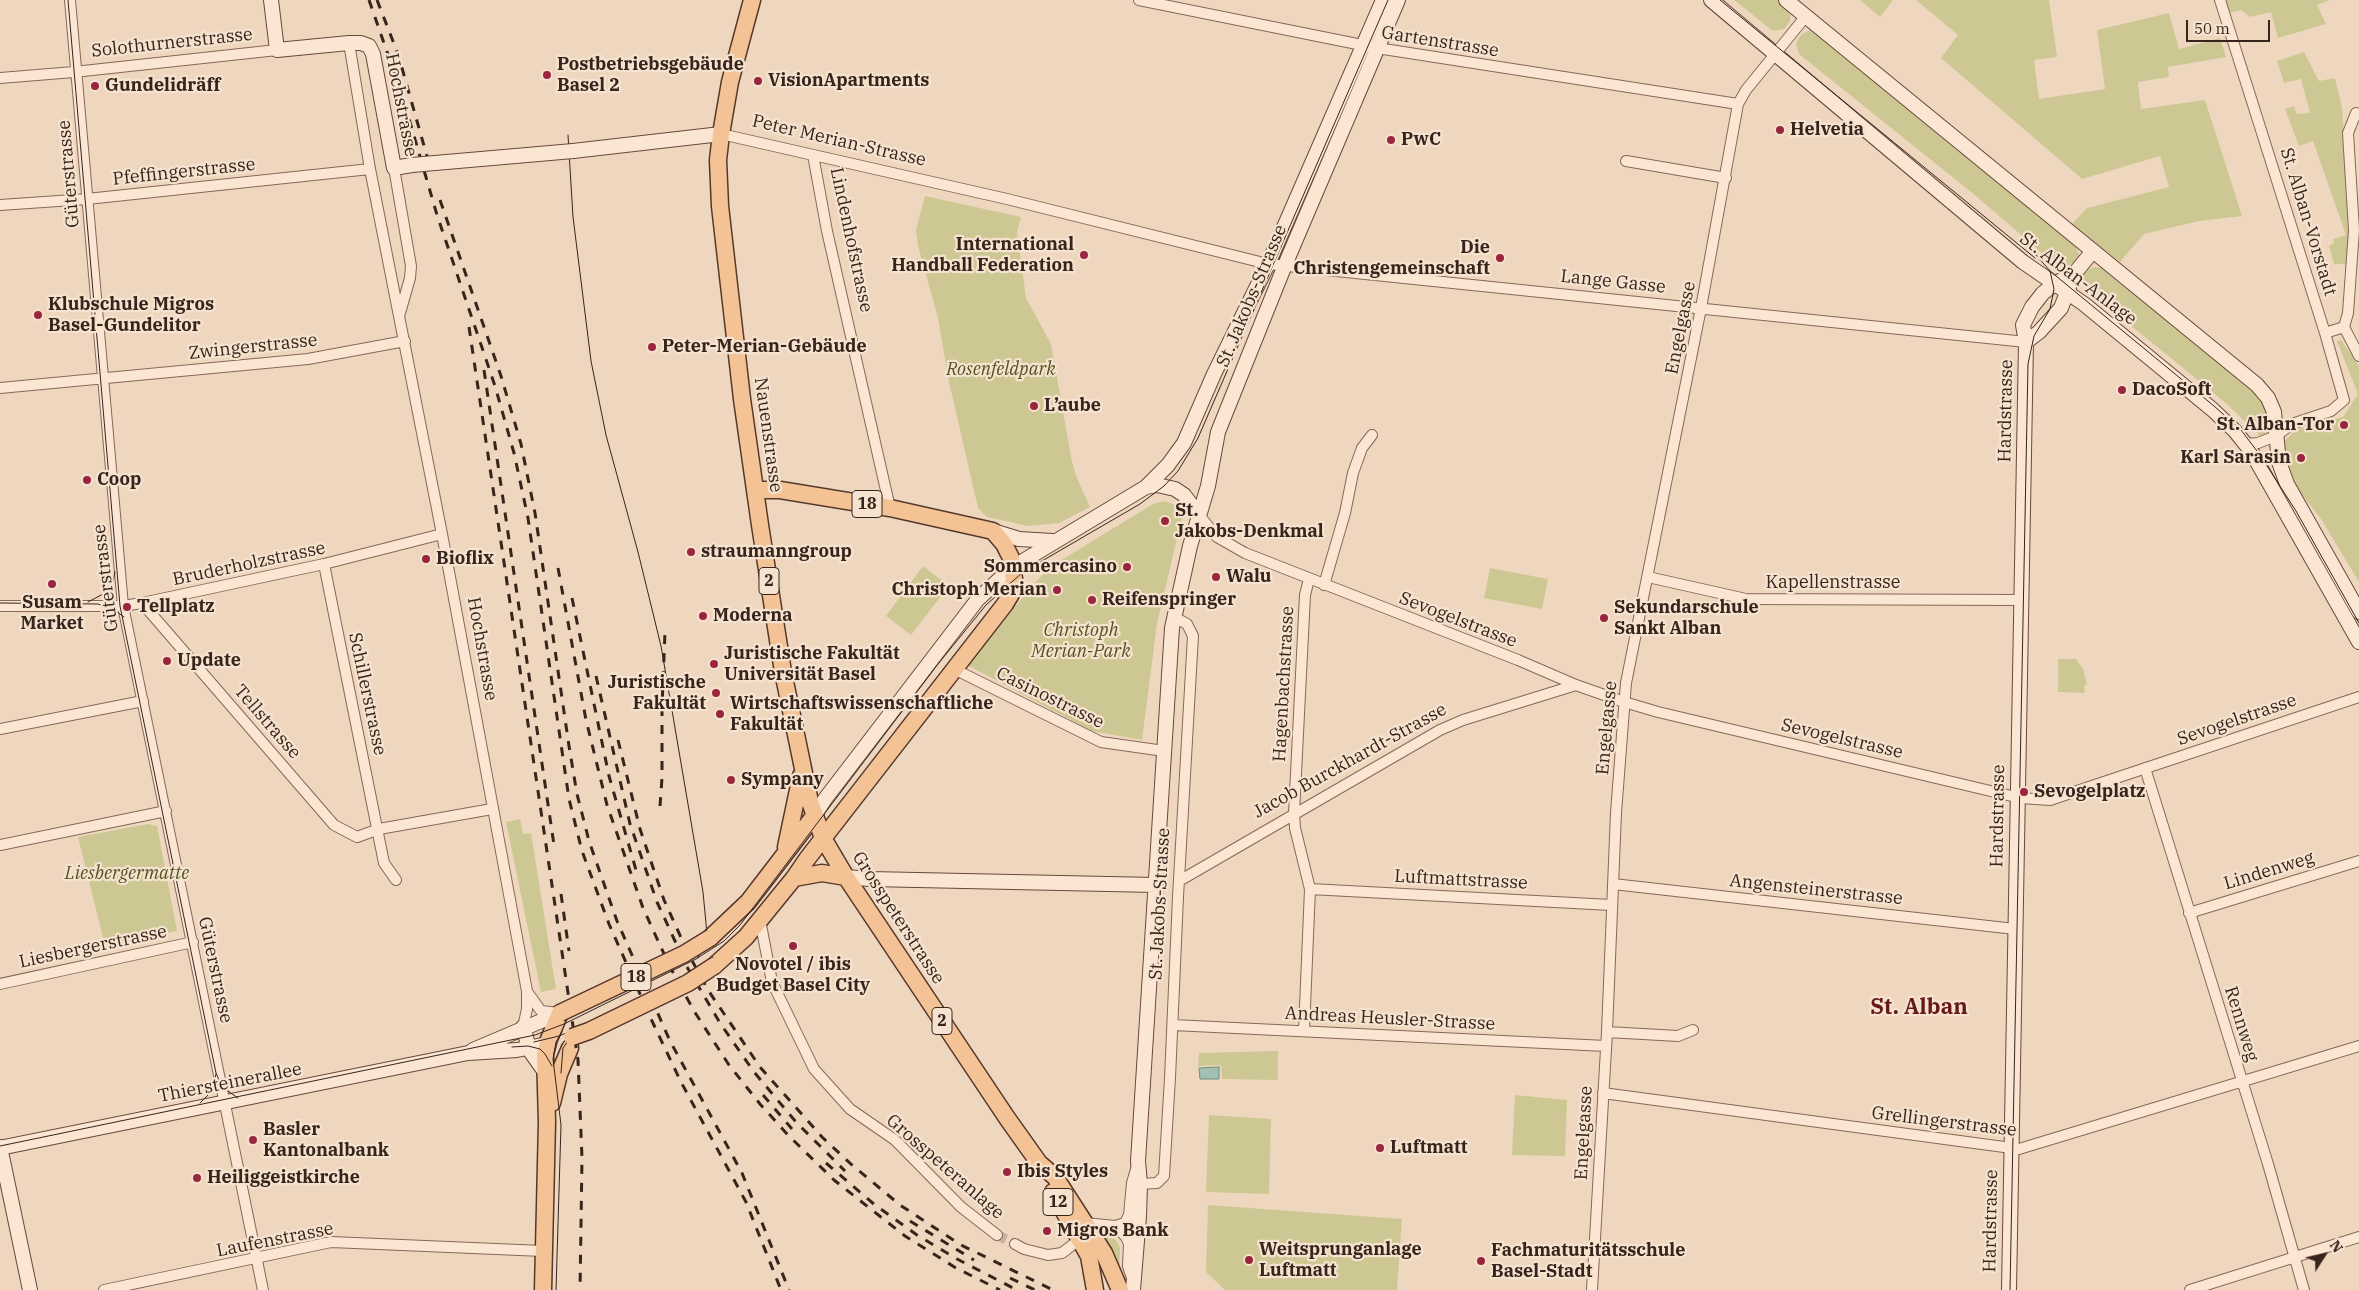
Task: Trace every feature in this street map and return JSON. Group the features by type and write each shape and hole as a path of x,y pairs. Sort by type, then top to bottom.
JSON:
{"main road":[{"path":"272,0 277,50"},
{"name":"Nauenstrasse","path":"752,0 730,82 721,134 718,160 720,206 755,490 783,672 802,769 814,816"},
{"name":"St. Jakobs-Strasse","path":"814,816 825,799 987,588 1013,567 1146,487 1168,465 1184,443 1214,374 1268,264 1383,0"},
{"name":"St. Jakobs-Strasse","path":"1129,1287 1140,1184 1138,1162 1169,649 1174,617 1208,486 1218,432 1284,265 1398,0"},
{"name":"St. Alban-Anlage","path":"1711,0 2023,262 2069,292 2213,410 2246,444 2359,642"},
{"name":"St. Alban-Anlage","path":"1786,0 2257,385 2272,406 2279,462 2287,484 2359,612"},
{"name":"Solothurnerstrasse","path":"277,50 348,44"},
{"name":"Hochstrasse","path":"348,44 366,44 372,50 394,168"},
{"name":"Peter Merian-Strasse","path":"394,168 721,134"},
{"name":"Hardstrasse","path":"2008,1290 2026,342 2022,330 2025,318 2043,293 2056,283 2074,274 2093,251"},
{"name":"Hardstrasse","path":"2026,342 2060,308 2069,292 2074,274"},
{"path":"1146,487 1158,485 1175,489 1184,495 1199,515"},
{"name":"18","path":"571,1043 589,1031 688,983 714,966 738,946 794,878 1005,604 1013,586 1013,567 1004,544 993,532 890,508 780,490 755,490"},
{"path":"993,532 1031,540 1056,540"},
{"path":"776,866 789,839 802,769"},
{"name":"18","path":"560,1013 684,954 710,938 742,909 814,816"},
{"name":"Grosspeterstrasse","path":"814,816 846,877 1039,1163 1047,1182 1089,1230 1114,1273 1129,1287"},
{"path":"794,878 822,873 869,880 1156,885"},
{"path":"543,1290 547,1122 545,1072 547,1044 560,1013"},
{"name":"Thiersteinerallee","path":"468,1052 523,1027 560,1013"},
{"path":"523,1027 529,1048 545,1072"},
{"path":"547,1044 571,1043 559,1074 547,1122"},
{"name":"Thiersteinerallee","path":"0,1148 227,1109 468,1052 529,1048 547,1044"},
{"path":"0,1148 30,1290"},
{"name":"Grosspeterstrasse","path":"1089,1230 1089,1256 1095,1290"},
{"name":"Grosspeterstrasse","path":"1089,1256 1099,1266 1104,1290"}],"street":[{"name":"Güterstrasse","path":"70,0 123,606 263,1290"},
{"name":"Gartenstrasse","path":"1139,0 1363,46 1738,104"},
{"name":"St. Alban-Vorstadt","path":"2220,0 2325,333 2344,400 2331,411 2298,422 2276,436 2258,443 2246,444"},
{"name":"Engelgasse","path":"1592,1290 1607,1032 1611,905 1624,702 1702,308 1738,104 1746,90 1806,16"},
{"name":"Hochstrasse","path":"348,44 370,169 400,314 527,991 527,1009 523,1027"},
{"name":"Solothurnerstrasse","path":"0,78 77,72 277,50"},
{"path":"2356,113 2348,133 2354,230 2348,314 2344,327 2359,356"},
{"name":"Peter Merian-Strasse","path":"721,134 1007,199 1268,264 1284,265"},
{"name":"Lindenhofstrasse","path":"813,155 827,230 890,508"},
{"path":"1626,161 1726,178"},
{"name":"Hochstrasse","path":"394,168 411,266 410,278 400,314"},
{"name":"Pfeffingerstrasse","path":"0,205 87,199 370,169"},
{"name":"Lange Gasse","path":"1284,265 2026,342"},
{"path":"2325,333 2344,327"},
{"name":"Zwingerstrasse","path":"0,388 103,380 308,359 405,341"},
{"name":"St. Alban-Vorstadt","path":"2275,421 2298,422"},
{"path":"1324,585 1341,528 1353,473 1362,448 1372,435"},
{"name":"Sevogelstrasse","path":"1199,515 1218,537 1236,549 1518,660 1576,686 1658,712 2018,798 2050,800 2359,697"},
{"name":"Bruderholzstrasse","path":"0,606 123,606 142,603 324,564 442,534"},
{"name":"Schillerstrasse","path":"324,564 379,829"},
{"name":"Kapellenstrasse","path":"1648,577 1746,599 2021,600"},
{"name":"Hagenbachstrasse","path":"1304,1030 1310,889 1294,813 1305,595 1309,579"},
{"name":"Tellstrasse","path":"142,603 334,826 357,837 379,829 492,809"},
{"name":"St. Jakobs-Strasse","path":"1140,1184 1157,1184 1164,1176 1193,636 1187,624 1174,617"},
{"name":"Casinostrasse","path":"954,669 1101,742 1164,751"},
{"name":"Jacob Burckhardt-Strasse","path":"1180,881 1294,813 1440,730 1463,720 1576,686"},
{"path":"0,729 143,701"},
{"name":"Rennweg","path":"2144,768 2268,1164 2304,1290"},
{"path":"0,845 166,811"},
{"path":"379,829 384,863 396,880"},
{"name":"Lindenweg","path":"2190,913 2359,861"},
{"name":"Angensteinerstrasse","path":"1613,884 2015,929"},
{"name":"Luftmattstrasse","path":"1310,889 1611,905"},
{"name":"Grosspeteranlage","path":"760,920 772,982 814,1069 850,1109 894,1140 961,1207 997,1235"},
{"name":"Liesbergerstrasse","path":"0,984 193,942"},
{"name":"Hochstrasse","path":"527,991 541,1011 560,1013"},
{"name":"Andreas Heusler-Strasse","path":"1173,1025 1606,1046"},
{"path":"1607,1032 1678,1036 1694,1030"},
{"name":"Grellingerstrasse","path":"1603,1093 2026,1149 2359,1046"},
{"name":"St. Jakobs-Strasse","path":"1115,1226 1125,1223 1129,1215 1132,1183 1138,1162"},
{"path":"1016,1244 1029,1251 1048,1255 1062,1253 1089,1230 1115,1226 1126,1237 1129,1244 1129,1287"},
{"path":"2190,1290 2359,1237"},
{"name":"Laufenstrasse","path":"104,1290 331,1242 543,1251"}],"green space":[{"path":"1734,0 1777,0 1790,12 1790,21 1784,29 1773,31"},
{"path":"1860,0 1893,0 1880,17"},
{"path":"1916,0 2049,0 2057,57 2034,60 2039,99 2105,89 2097,30 2169,13 2179,49 2220,38 2226,57 2168,67 2169,77 2138,82 2141,109 2205,100 2242,216 2199,221 2144,234 2120,262 2072,224 2087,208 2169,187 2160,156 2082,179 1941,58 1958,35"},
{"path":"2224,0 2330,0 2317,5 2326,24 2278,38 2271,12 2250,17 2241,10 2229,13"},
{"path":"1810,30 1817,33 2075,245 2079,255 2076,260 2067,267 2057,266 1976,196 1799,54 1796,44 1798,39 1802,34"},
{"path":"2304,52 2319,81 2335,78 2342,107 2350,232 2348,264 2334,264 2329,246 2334,243 2333,239 2346,235 2313,141 2299,146 2285,109 2294,106 2297,114 2310,113 2301,79 2284,83 2277,61"},
{"name":"Rosenfeldpark","path":"925,196 1021,217 1017,232 1026,298 1051,344 1072,462 1090,507 1059,523 1028,526 987,517 978,508 949,382 938,318 918,246 916,230"},
{"path":"2101,268 2242,382 2247,382 2255,389 2268,410 2270,432 2261,437 2227,404 2085,288 2083,276 2089,269"},
{"path":"2341,340 2359,366 2359,582 2321,519 2300,492 2291,474 2284,448 2285,441 2293,432 2304,427 2343,417 2358,394 2337,341"},
{"name":"Christoph Merian-Park","path":"1164,501 1176,505 1182,517 1157,624 1142,740 1092,731 967,665 1050,567 1153,504"},
{"path":"923,566 949,586 911,635 886,616"},
{"path":"1490,568 1548,579 1542,609 1484,598"},
{"path":"2058,659 2076,659 2083,669 2087,684 2084,686 2085,693 2058,692"},
{"path":"520,819 523,834 531,833 556,989 541,992 506,822"},
{"name":"Liesbergermatte","path":"148,824 157,826 177,931 105,946 78,837"},
{"path":"1278,1051 1278,1080 1222,1079 1221,1065 1198,1066 1199,1053"},
{"path":"1515,1095 1567,1100 1565,1156 1512,1155"},
{"path":"1209,1115 1271,1119 1269,1194 1206,1192"},
{"path":"1208,1205 1402,1219 1397,1290 1225,1290 1206,1272"},
{"path":"1098,1236 1114,1238 1118,1243 1120,1248 1119,1272"}],"shaded area":[{"path":"1219,1067 1219,1079 1200,1079 1199,1068"}],"tunnel":[{"path":"997,1235 1015,1244"}],"tram line":[{"path":"68,0 120,606 216,1073 222,1087 238,1098"},
{"path":"0,1146 535,1035 564,1024 696,959 724,941 740,925 938,664 986,605 1023,572 1140,504 1164,486 1178,471 1198,438 1388,0"},
{"path":"1720,0 2035,258"},
{"path":"568,135 573,217 591,361 606,435 661,646 703,892 707,934 698,958"},
{"path":"2010,1290 2028,364 2034,336 2050,309 2054,289 2050,271 2032,250"},
{"path":"2050,271 2241,430 2260,455 2296,511 2359,623"},
{"path":"88,602 107,592 113,582 115,572"},
{"path":"0,603 98,604 113,609 124,617"},
{"path":"534,1042 559,1036 583,1026 680,978 713,957"},
{"path":"561,1073 563,1048 576,1030"},
{"path":"556,1290 561,1125 553,1059 556,1042 562,1032"},
{"path":"512,1047 528,1046 540,1049 552,1066"},
{"path":"200,1103 212,1091 216,1074"}],"railway":[{"path":"369,0 403,98 437,215 495,386 514,453 528,518 569,799 582,851 609,924 652,1021 681,1082 746,1202 781,1290"},
{"path":"377,0 398,54 430,167"},
{"path":"440,200 501,376 521,444 535,513 577,794 589,841 617,921 670,1041 742,1173 789,1290"},
{"path":"469,327 578,1060 582,1158 580,1290"},
{"path":"484,370 554,845"},
{"path":"558,568 586,720 607,805 643,908 670,967 694,1011 729,1065 760,1104 788,1135 834,1180 905,1236 956,1268 1000,1290"},
{"path":"572,598 609,776 636,870"},
{"path":"660,806 665,632"},
{"path":"596,676 630,824 657,902 687,967 720,1023 754,1072 796,1122 845,1171"},
{"path":"618,740 640,829 664,900 689,955 708,990 760,1067 822,1137 900,1205 961,1245 1053,1290"},
{"path":"561,894 569,951"},
{"path":"763,1095 792,1129"},
{"path":"826,1163 875,1205 917,1235 957,1259 1017,1290"},
{"path":"910,1221 974,1260"},
{"path":"1010,1278 1035,1290"}],"place":[{"name":"Postbetriebsgebäude Basel 2","path":"547,75"},
{"name":"VisionApartments","path":"758,81"},
{"name":"Gundelidräff","path":"95,86"},
{"name":"Helvetia","path":"1780,130"},
{"name":"PwC","path":"1391,140"},
{"name":"International Handball Federation","path":"1084,255"},
{"name":"Die Christengemeinschaft","path":"1500,258"},
{"name":"Klubschule Migros Basel-Gundelitor","path":"38,315"},
{"name":"Peter-Merian-Gebäude","path":"652,347"},
{"name":"DacoSoft","path":"2122,390"},
{"name":"L’aube","path":"1034,406"},
{"name":"St. Alban-Tor","path":"2344,425"},
{"name":"Karl Sarasin","path":"2301,458"},
{"name":"Coop","path":"87,480"},
{"name":"St. Jakobs-Denkmal","path":"1165,521"},
{"name":"straumanngroup","path":"691,552"},
{"name":"Bioflix","path":"426,559"},
{"name":"Sommercasino","path":"1127,567"},
{"name":"Walu","path":"1216,577"},
{"name":"Susam Market","path":"52,584"},
{"name":"Christoph Merian","path":"1057,590"},
{"name":"Reifenspringer","path":"1092,600"},
{"name":"Tellplatz","path":"127,607"},
{"name":"Moderna","path":"703,616"},
{"name":"Sekundarschule Sankt Alban","path":"1604,618"},
{"name":"Update","path":"167,661"},
{"name":"Juristische Fakultät Universität Basel","path":"714,664"},
{"name":"Juristische Fakultät","path":"716,693"},
{"name":"Wirtschaftswissenschaftliche Fakultät","path":"720,714"},
{"name":"Sympany","path":"731,780"},
{"name":"Sevogelplatz","path":"2024,792"},
{"name":"Novotel / ibis Budget Basel City","path":"793,946"},
{"name":"Basler Kantonalbank","path":"253,1140"},
{"name":"Luftmatt","path":"1380,1148"},
{"name":"Ibis Styles","path":"1007,1172"},
{"name":"Heiliggeistkirche","path":"197,1178"},
{"name":"Migros Bank","path":"1047,1231"},
{"name":"Weitsprunganlage Luftmatt","path":"1249,1260"},
{"name":"Fachmaturitätsschule Basel-Stadt","path":"1481,1261"}],"district":[{"name":"St. Alban","path":"1919,1008"}]}
